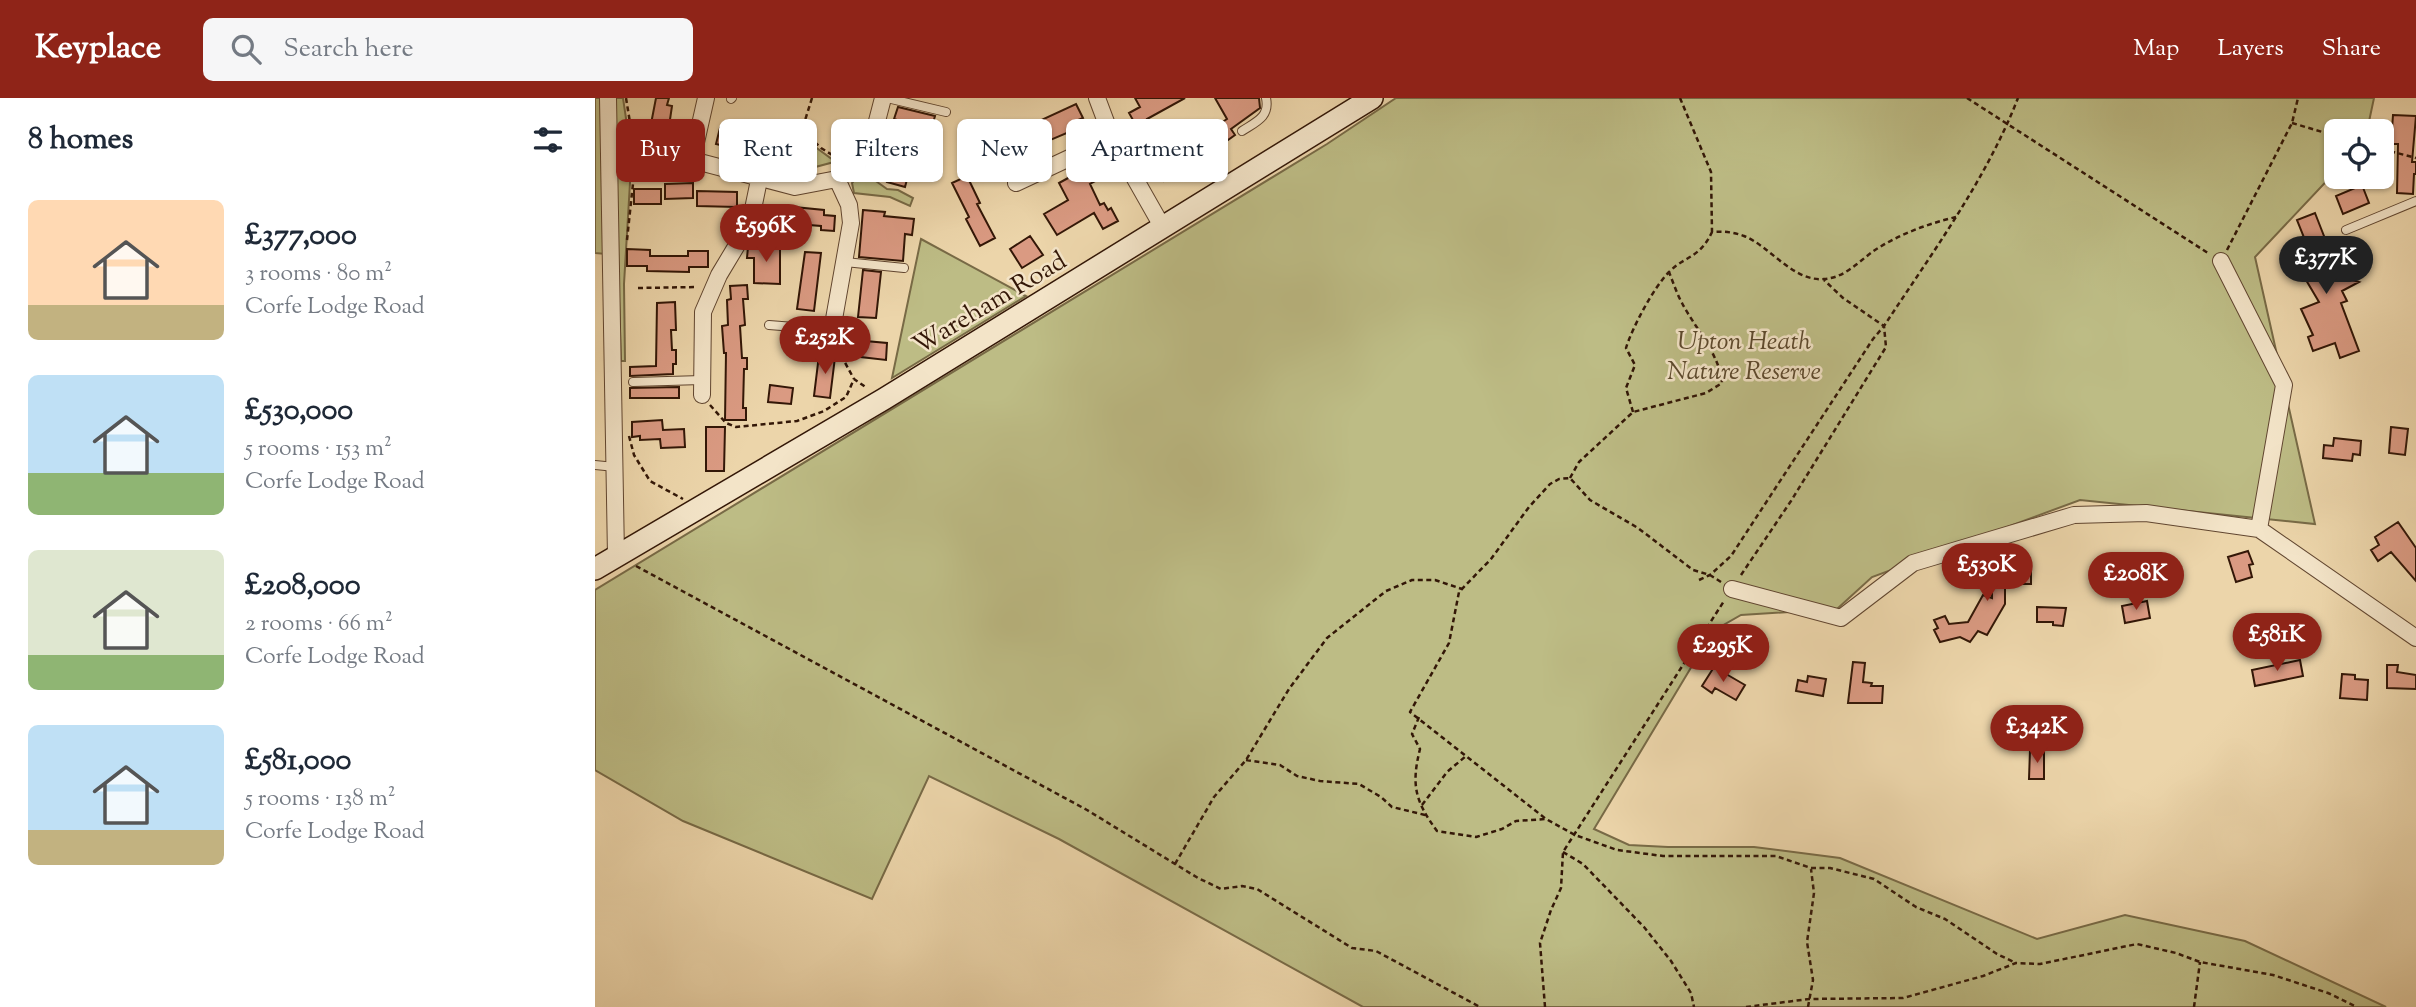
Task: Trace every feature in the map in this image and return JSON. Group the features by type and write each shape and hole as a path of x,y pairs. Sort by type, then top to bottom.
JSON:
{"street":[{"path":"608,98 616,556"},
{"path":"701,119 706,98"},
{"path":"879,119 885,98"},
{"path":"1097,98 1105,119"},
{"name":"Wareham Road","path":"595,569 884,399 1372,98"},
{"path":"609,159 616,159"},
{"path":"1016,183 1066,160"},
{"path":"702,388 703,312 713,287 740,240 753,209 759,182"},
{"path":"769,182 795,187 808,182"},
{"path":"832,333 851,223 842,182"},
{"path":"1137,182 1163,228"},
{"path":"2221,261 2284,384 2259,529"},
{"path":"1731,589 1841,618 1913,563 2074,515 2146,513 2259,529 2416,638"}],"lane":[{"path":"885,98 946,112"},
{"path":"1242,131 1264,116 1267,109 1266,98"},
{"path":"2346,230 2416,201"},
{"path":"845,262 904,268"},
{"path":"769,325 832,333"},
{"path":"633,382 702,388"},
{"path":"595,465 615,467"}],"path":[{"path":"626,98 629,119"},
{"path":"812,98 802,130 831,154"},
{"path":"1633,412 1626,387 1635,365 1626,348 1631,332 1669,272 1705,247 1712,232 1711,172 1680,98"},
{"path":"1967,98 2221,261 2292,123 2298,98"},
{"path":"1699,580 1710,575 1731,556 1956,218 2008,124 2018,98"},
{"path":"2292,123 2324,132"},
{"path":"2394,152 2416,158"},
{"path":"627,244 634,182"},
{"path":"1823,280 1847,272 1875,251 1902,236 1934,223 1956,218"},
{"path":"1712,232 1724,231 1745,237 1796,272 1823,280 1843,298 1884,326"},
{"path":"1570,478 1579,462 1633,412 1706,393 1722,383 1721,369 1682,304 1669,272"},
{"path":"638,288 713,287"},
{"path":"1545,1007 1541,943 1561,888 1563,852 1731,589 1791,501 1886,347 1884,326"},
{"path":"832,333 854,379 884,399"},
{"path":"702,388 726,423 736,427 797,421 824,411 846,397 854,379"},
{"path":"628,431 634,456 650,481 699,508"},
{"path":"1570,478 1590,500 1638,528 1693,570 1710,575 1731,589"},
{"path":"1570,478 1559,479 1550,484 1491,559 1459,592 1449,643 1410,712 1546,819 1575,835 1617,850 1663,856 1776,856 1811,868 1830,868 1874,879 1916,907 1945,919 2015,963 2040,964 2137,944 2200,962 2273,975 2328,993 2357,1007"},
{"path":"616,556 1087,810 1221,889 1242,886 1257,889 1352,948 1375,951 1480,1007"},
{"path":"1175,864 1214,797 1246,760 1289,689 1327,638 1386,591 1412,580 1435,580 1462,589"},
{"path":"1419,717 1412,734 1420,749 1415,771 1415,791 1425,815 1437,831 1476,837 1502,829 1516,821 1546,819"},
{"path":"1421,806 1447,772 1466,756"},
{"path":"1246,760 1280,765 1297,776 1320,781 1359,784 1392,807 1425,815"},
{"path":"1563,852 1583,864 1644,927 1671,961 1691,993 1694,1007"},
{"path":"1808,1007 1814,980 1807,942 1814,893 1811,868"},
{"path":"2194,1007 2200,962"},
{"path":"1746,1007 1809,999 1903,998 1983,976 2015,963"}],"green space":[{"path":"595,98 601,98 606,254 595,253"},
{"path":"613,98 623,98 626,119 616,119 616,139"},
{"name":"Upton Heath Nature Reserve","path":"1396,98 2374,98 2370,119 2324,119 2324,184 2255,257 2315,524 2080,500 1872,577 1837,609 1741,615 1713,631 1594,829 1629,845 1754,847 1840,858 2037,939 2125,915 2245,941 2386,1007 1363,1007 1059,839 929,776 872,899 683,821 595,770 595,590 1327,144"},
{"path":"817,148 831,159 831,163 817,167"},
{"path":"616,178 616,182 630,182 624,284 625,361 621,361 615,181"},
{"path":"877,182 887,189 898,190 913,198 910,206 890,197 854,193 852,183"},
{"path":"921,239 1026,296 892,378"}],"building":[{"path":"656,98 669,98 667,105 672,106 670,119 652,119"},
{"path":"1135,98 1185,98 1147,119 1132,119 1129,113 1140,107"},
{"path":"1215,98 1259,98 1260,108 1231,129 1235,135 1228,140 1227,119"},
{"path":"1076,104 1083,118 1066,119 1066,133 1052,139 1052,119 1044,119"},
{"path":"898,107 935,116 934,119 894,119"},
{"path":"2393,115 2416,116 2412,162 2416,162 2416,174 2413,194 2397,193 2398,144 2394,144"},
{"path":"1066,179 1066,182 1094,182 1090,184 1100,205 1104,203 1108,210 1111,208 1118,221 1103,229 1094,213 1057,235 1044,214 1068,200 1059,183"},
{"path":"887,182 906,182 905,187"},
{"path":"970,182 980,203 977,204 995,238 980,246 952,183"},
{"path":"693,183 693,198 665,199 665,184"},
{"path":"634,189 661,189 661,204 634,204"},
{"path":"2353,189 2364,189 2369,203 2343,214 2336,196"},
{"path":"697,191 737,192 737,207 697,206"},
{"path":"784,206 824,210 824,215 835,216 834,231 821,230 821,226 784,223 783,227 762,225 764,210 784,211"},
{"path":"863,210 885,212 884,216 914,219 912,235 905,234 903,261 859,257"},
{"path":"2315,213 2331,254 2325,257 2338,280 2345,278 2359,282 2342,291 2347,301 2341,303 2359,351 2340,358 2335,343 2313,351 2308,337 2313,335 2301,309 2319,302 2306,280 2319,275 2297,220"},
{"path":"1030,236 1043,255 1022,268 1010,249"},
{"path":"748,247 780,247 780,284 754,283 754,258 747,258"},
{"path":"627,249 650,250 650,256 688,256 688,251 708,251 708,267 689,267 689,272 647,271 647,266 627,266"},
{"path":"805,252 821,253 814,311 797,309"},
{"path":"863,270 881,272 876,318 858,317"},
{"path":"747,285 748,299 743,299 745,325 740,326 742,358 747,358 747,369 744,369 743,408 746,408 746,420 725,420 726,353 722,326 728,325 727,300 731,299 730,286"},
{"path":"675,302 676,330 671,330 672,350 676,350 673,374 630,376 630,367 656,366 657,303"},
{"path":"854,340 887,343 886,360 852,356"},
{"path":"819,355 835,357 830,398 814,396"},
{"path":"770,385 793,388 791,404 768,402"},
{"path":"679,387 679,398 630,398 630,388"},
{"path":"662,420 663,430 684,429 685,447 661,448 660,439 640,440 640,436 632,437 632,422"},
{"path":"706,427 725,427 724,471 706,471"},
{"path":"2391,427 2408,429 2405,455 2389,453"},
{"path":"2334,438 2361,441 2360,455 2353,454 2352,461 2323,458 2324,445 2333,446"},
{"path":"2398,522 2416,548 2416,581 2391,552 2378,561 2371,550 2379,545 2375,537"},
{"path":"2248,551 2253,564 2249,565 2252,577 2236,582 2228,557"},
{"path":"1992,562 2031,562 2031,584 2005,584 2005,604 1987,635 1978,631 1970,642 1960,637 1940,642 1934,630 1938,628 1934,620 1945,616 1949,624 1968,622 1983,595 1992,598"},
{"path":"2147,601 2150,618 2125,623 2122,606"},
{"path":"2037,607 2066,608 2063,626 2053,625 2053,622 2037,622"},
{"path":"2300,660 2303,676 2255,686 2252,670"},
{"path":"1853,662 1865,663 1863,682 1872,683 1871,686 1883,686 1882,703 1848,703"},
{"path":"2387,665 2398,665 2397,672 2416,675 2416,689 2387,688"},
{"path":"1714,667 1745,685 1736,700 1715,688 1712,693 1702,686"},
{"path":"2342,674 2368,680 2367,700 2340,698"},
{"path":"1808,676 1826,679 1823,696 1796,691 1798,680 1807,682"},
{"path":"2030,750 2044,750 2044,779 2029,779"}]}
